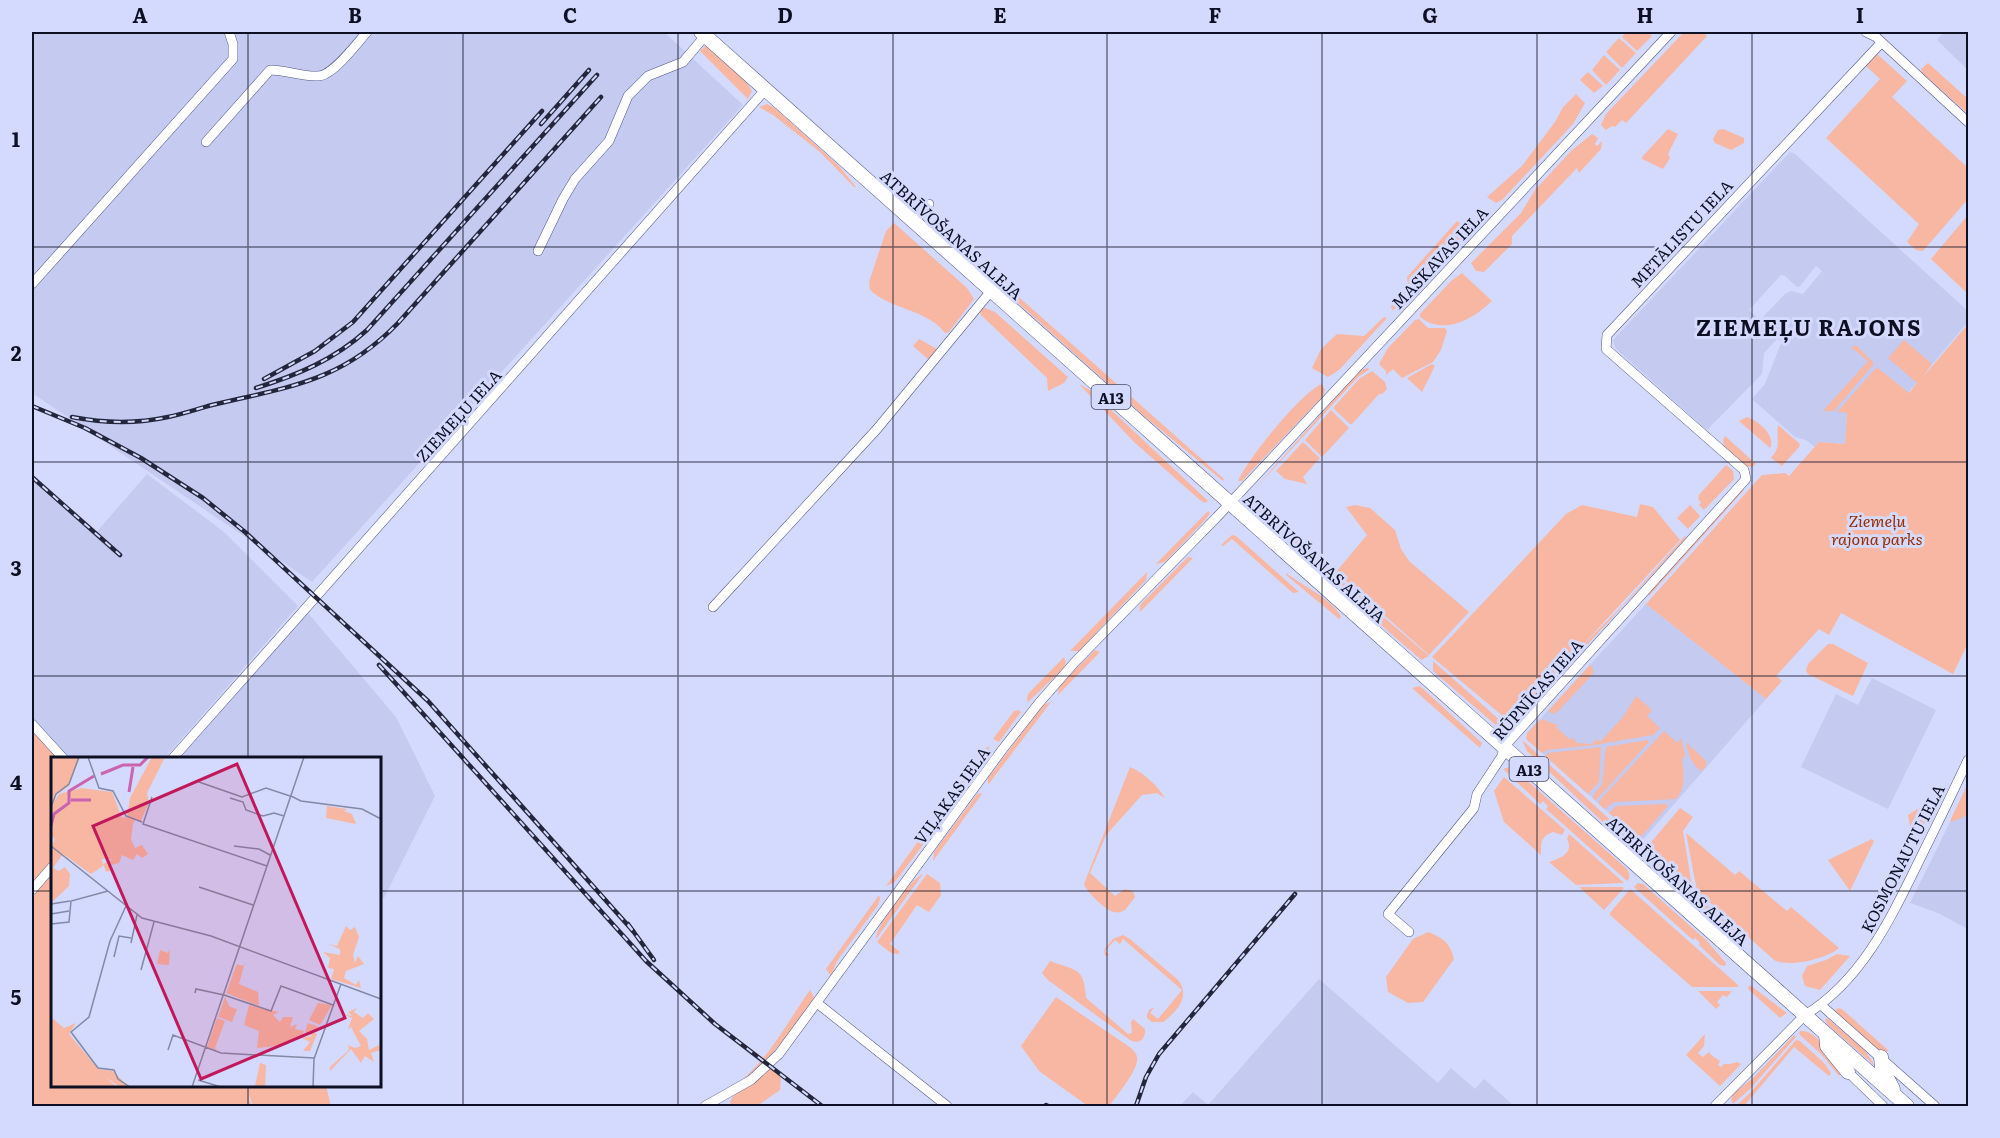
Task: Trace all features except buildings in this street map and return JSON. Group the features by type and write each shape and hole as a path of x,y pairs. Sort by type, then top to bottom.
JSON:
{"main road":[{"name":"ATBRĪVOŠANAS ALEJA","path":"703,34 1907,1107"},
{"path":"1826,1034 1827,1046 1848,1072"},
{"path":"1881,1057 1882,1068 1896,1096"}],"street":[{"path":"32,284 233,59 233,44 229,32"},
{"path":"206,142 270,70 318,76 328,74 367,32"},
{"name":"MASKAVAS IELA","path":"1230,503 1671,32"},
{"path":"1866,32 1877,37 1968,122"},
{"path":"538,251 575,179 609,141 628,96 648,76 683,63 703,34"},
{"name":"METĀLISTU IELA","path":"1746,476 1744,470 1606,349 1607,335 1877,37"},
{"name":"ZIEMEĻU IELA","path":"174,757 765,90"},
{"path":"913,222 929,204"},
{"path":"713,607 877,429 991,291"},
{"name":"RŪPNĪCAS IELA","path":"1409,932 1388,914 1474,808 1477,794 1502,756 1504,747 1745,481 1746,476"},
{"name":"VIĻAKAS IELA","path":"705,1107 723,1102 769,1064 817,1003 1039,702 1230,503"},
{"path":"32,724 61,757"},
{"name":"KOSMONAUTU IELA","path":"1715,1107 1805,1015 1821,1005 1865,959 1884,932 1968,760"},
{"path":"32,890 51,868"},
{"path":"817,1003 947,1107"},
{"path":"1821,1005 1935,1107"},
{"path":"1848,1072 1883,1107"}],"shaded area":[{"path":"32,32 664,32 743,105 312,582 32,393"},
{"path":"1944,32 1968,32 1968,70 1937,40"},
{"path":"1790,152 1795,154 1968,311 1968,322 1908,393 1878,368 1838,412 1847,412 1845,444 1819,442 1815,447 1806,440 1795,437 1752,399 1765,384 1782,341 1777,339 1764,353 1762,374 1707,430 1616,349 1613,340","holes":["1816,266 1822,271 1803,294 1791,291 1785,294 1760,320 1749,310 1781,275 1797,287"]},
{"path":"147,474 224,532 298,606 166,757 70,757 52,743 32,718 32,481 94,535"},
{"path":"1646,604 1766,699 1641,842 1527,739 1527,733"},
{"path":"308,613 396,717 435,796 384,898 381,898 381,757 181,757"},
{"path":"1872,678 1936,710 1888,809 1801,767 1836,694 1858,705"},
{"path":"1968,786 1968,929 1938,913 1910,903"},
{"path":"1319,979 1438,1083 1451,1068 1475,1089 1484,1079 1514,1106 1180,1106 1193,1092 1208,1105"}],"green space":[{"path":"1626,32 1647,32 1652,36 1637,51 1622,37"},
{"path":"1684,32 1706,32 1704,33 1707,36 1626,123 1622,120 1615,127 1612,126 1606,130 1601,125 1606,114"},
{"path":"1619,38 1636,53 1622,68 1606,52"},
{"path":"705,46 709,47 748,84 752,91 748,99 700,51"},
{"path":"1877,54 1907,81 1892,97 1968,168 1968,199 1923,251 1916,250 1907,242 1919,224 1826,138 1880,79 1866,66"},
{"path":"1604,55 1620,70 1606,85 1592,70"},
{"path":"1928,63 1968,99 1968,114 1922,73 1921,69"},
{"path":"1588,72 1603,86 1594,93 1580,80"},
{"path":"1576,94 1585,103 1573,124 1502,200 1496,203 1487,197 1522,166 1555,122 1563,107"},
{"path":"767,104 775,108 839,166 856,187 820,152 773,115 759,107"},
{"path":"1668,129 1678,134 1668,154 1670,158 1663,169 1642,157"},
{"path":"1723,129 1744,138 1744,143 1731,150 1715,143 1713,139 1718,130"},
{"path":"1592,134 1598,138 1595,144 1597,146 1602,141 1601,149 1579,173 1577,168 1512,236 1512,244 1484,272 1476,271 1471,263 1521,213 1535,190 1571,151"},
{"path":"1968,215 1968,294 1931,259"},
{"path":"1457,221 1464,230 1459,242 1420,276 1392,310 1391,306 1408,285 1407,277"},
{"path":"894,223 967,288 974,299 949,332 945,333 929,319 888,302 870,290 869,282 886,231"},
{"path":"1462,273 1492,301 1476,314 1458,323 1439,325 1429,323 1420,317 1420,314 1451,281"},
{"path":"1002,282 1224,479 1223,481 1144,416 1017,302 1004,290"},
{"path":"983,307 995,312 1068,377 1064,383 1048,391 1047,378 981,315 979,310"},
{"path":"1384,317 1387,318 1339,370 1328,377 1312,368 1321,349 1337,334 1364,336"},
{"path":"1419,319 1428,328 1445,328 1447,331 1441,350 1433,362 1402,378 1393,369 1386,375 1386,371 1379,364 1388,348 1415,320"},
{"name":"Ziemeļu rajona parks","path":"1968,324 1968,643 1953,674 1841,613 1829,635 1819,629 1776,676 1782,681 1766,699 1646,604 1762,475 1785,473 1789,476 1819,442 1845,444 1847,413 1837,412 1875,369 1878,368 1909,393 1917,383 1888,358 1904,340 1932,364 1923,377"},
{"path":"919,339 937,349 929,360 913,346"},
{"path":"1857,346 1873,362 1873,365 1834,411 1823,411 1868,361 1851,347"},
{"path":"1432,364 1435,366 1422,392 1407,378"},
{"path":"1370,369 1358,377 1251,493 1360,370"},
{"path":"1372,371 1385,382 1387,389 1379,394 1350,424 1333,408 1359,379"},
{"path":"1079,384 1090,390 1208,501 1205,503 1200,500 1134,442"},
{"path":"1322,384 1325,390 1323,396 1242,481 1238,481 1252,458 1276,428 1301,400"},
{"path":"1331,410 1349,428 1322,457 1305,440"},
{"path":"1747,417 1769,434 1770,448 1739,421"},
{"path":"1778,425 1800,444 1782,466 1771,458 1778,446"},
{"path":"1725,436 1756,464 1752,467 1746,466 1724,446"},
{"path":"1303,442 1320,458 1303,477 1307,484 1285,479 1276,471"},
{"path":"1726,465 1733,471 1734,479 1704,510 1699,505 1701,502 1698,499 1699,495"},
{"path":"1744,488 1744,490 1649,596 1648,592"},
{"path":"1640,504 1653,507 1680,540 1580,648 1624,604 1685,536 1686,538 1513,725 1512,723 1578,649 1510,722 1432,657 1566,514 1582,505 1637,517"},
{"path":"1257,505 1314,554 1312,557 1287,539 1254,509"},
{"path":"1355,505 1370,508 1395,530 1401,549 1409,561 1469,612 1429,655 1336,572 1367,535 1346,507"},
{"path":"1690,505 1700,516 1688,529 1677,518"},
{"path":"1208,511 1210,513 1206,519 1165,562 1156,564"},
{"path":"1232,535 1236,536 1299,592 1293,593 1232,539 1223,546 1221,545"},
{"path":"1188,557 1193,558 1140,612 1142,603"},
{"path":"1147,572 1146,580 1079,651 1070,651"},
{"path":"1286,573 1331,604 1341,617 1339,619"},
{"path":"1336,576 1429,656 1421,660 1360,607 1335,578"},
{"path":"1828,644 1833,644 1868,663 1853,696 1806,671 1808,664"},
{"path":"1095,650 1100,652 1058,695 1059,686"},
{"path":"1064,657 1066,663 1063,669 1028,702 1028,694"},
{"path":"1433,661 1502,722 1498,727 1433,671"},
{"path":"1590,665 1593,668 1593,674 1558,711 1553,714 1548,711"},
{"path":"1420,686 1482,743 1480,748 1412,688"},
{"path":"1636,696 1652,710 1647,716 1660,728 1653,735 1594,745 1547,750 1542,753 1526,739 1527,733 1541,719 1558,725 1556,727 1570,740 1572,737 1577,743 1592,744 1597,739 1600,742 1623,717"},
{"path":"1051,702 988,785 988,778 1043,705"},
{"path":"1014,711 1021,712 999,742 993,739"},
{"path":"32,730 58,757 51,757 51,1087 326,1087 331,1106 253,1106 249,1095 252,1106 32,1106 32,909 36,888 32,884"},
{"path":"1664,731 1677,743 1681,738 1685,755 1682,760 1683,785 1676,799 1614,802 1604,809 1599,801"},
{"path":"1522,740 1636,843 1630,845 1623,841 1527,751"},
{"path":"1647,740 1649,742 1594,800 1593,795 1602,785 1606,747"},
{"path":"1686,742 1706,761 1702,771 1693,763"},
{"path":"988,746 991,752 961,792 957,796 951,796"},
{"path":"1601,747 1599,782 1588,794 1545,756 1548,753"},
{"path":"1130,767 1150,780 1165,798 1157,793 1142,795 1106,835 1090,873 1115,896 1125,889 1133,891 1135,897 1125,910 1115,912 1102,905 1084,884"},
{"path":"1509,767 1627,869 1629,876 1627,881 1546,809 1548,806 1543,801 1540,804 1503,769"},
{"path":"1504,777 1565,830 1562,835 1553,832 1543,838 1541,855 1504,822 1494,791"},
{"path":"1968,783 1968,815 1950,821"},
{"path":"978,793 982,794 933,861 934,852"},
{"path":"945,804 946,814 895,882 886,886"},
{"path":"1666,804 1668,806 1639,839 1609,813 1616,806"},
{"path":"1926,804 1930,814 1922,831 1910,826 1908,815"},
{"path":"1680,808 1693,817 1683,831 1692,887 1647,847"},
{"path":"1686,833 1735,875 1739,871 1787,911 1791,907 1839,948 1825,956 1798,963 1774,960 1697,891"},
{"path":"1569,834 1623,883 1576,885 1549,862 1567,852"},
{"path":"1872,839 1874,841 1850,891 1828,860"},
{"path":"1643,849 1744,940 1742,942 1713,922 1643,857"},
{"path":"923,874 876,939 881,924 895,903 910,884"},
{"path":"927,874 940,883 941,895 929,912 917,905 890,944 900,952 891,953 877,942"},
{"path":"1638,883 1643,884 1706,940 1726,963 1725,966 1720,965 1699,945 1700,943 1695,938 1693,940 1634,887"},
{"path":"1579,887 1622,887 1624,888 1604,910"},
{"path":"1630,889 1738,987 1692,987 1610,915"},
{"path":"879,895 878,905 837,961 831,976 826,969"},
{"path":"1428,932 1445,942 1454,959 1423,1002 1408,1003 1388,992 1386,977 1413,939"},
{"path":"1123,935 1178,980 1182,986 1183,998 1181,1003 1163,1022 1152,1022 1147,1018 1147,1014 1150,1009 1154,1008 1150,1013 1158,1019 1182,990 1123,939 1120,944 1115,940 1105,951 1109,955 1105,956 1104,950 1113,939"},
{"path":"1837,954 1850,956 1820,990 1805,986 1802,976 1807,966"},
{"path":"1050,961 1078,972 1083,981 1086,998 1128,1034 1132,1033 1133,1019 1145,1029 1143,1038 1136,1042 1130,1040 1048,980 1042,973"},
{"path":"1750,985 1787,1013 1780,1018 1749,990"},
{"path":"810,990 814,997 813,1000 789,1034 761,1065 739,1082 769,1051"},
{"path":"1698,991 1732,991 1727,997 1723,995 1717,1002 1720,1005 1716,1009"},
{"path":"1056,997 1131,1048 1136,1054 1136,1066 1109,1106 1088,1106 1039,1071 1021,1046"},
{"path":"1839,1008 1888,1050 1884,1056 1837,1014 1835,1010"},
{"path":"1827,1018 1864,1049 1875,1066 1827,1024 1825,1019"},
{"path":"1800,1031 1807,1032 1819,1040 1841,1073 1839,1076 1821,1054 1799,1034"},
{"path":"1705,1034 1704,1046 1698,1053 1703,1057 1709,1052 1720,1061 1718,1065 1721,1067 1724,1064 1737,1062 1741,1064 1720,1086 1686,1055"},
{"path":"1794,1035 1796,1037 1750,1089 1733,1104 1731,1099 1733,1094 1754,1077"},
{"path":"1796,1040 1824,1063 1831,1073 1829,1076 1794,1047 1744,1106 1736,1106 1751,1092"},
{"path":"771,1068 781,1077 780,1090 757,1106 731,1106 733,1096"}],"railway":[{"path":"541,124 589,70"},
{"path":"256,388 286,378 328,358 367,330 597,75"},
{"path":"72,417 120,422 168,417 289,387 334,370 356,358 377,343 398,323 601,97"},
{"path":"264,379 315,351 353,322 542,111"},
{"path":"32,406 85,428 141,458 203,498 245,532 428,701 633,931"},
{"path":"32,477 120,555"},
{"path":"379,665 646,961 715,1024 822,1106"},
{"path":"1136,1106 1146,1077 1159,1054 1295,894"},
{"path":"628,924 654,960"}],"district":[{"name":"ZIEMEĻU RAJONS","path":"1809,326"}]}
